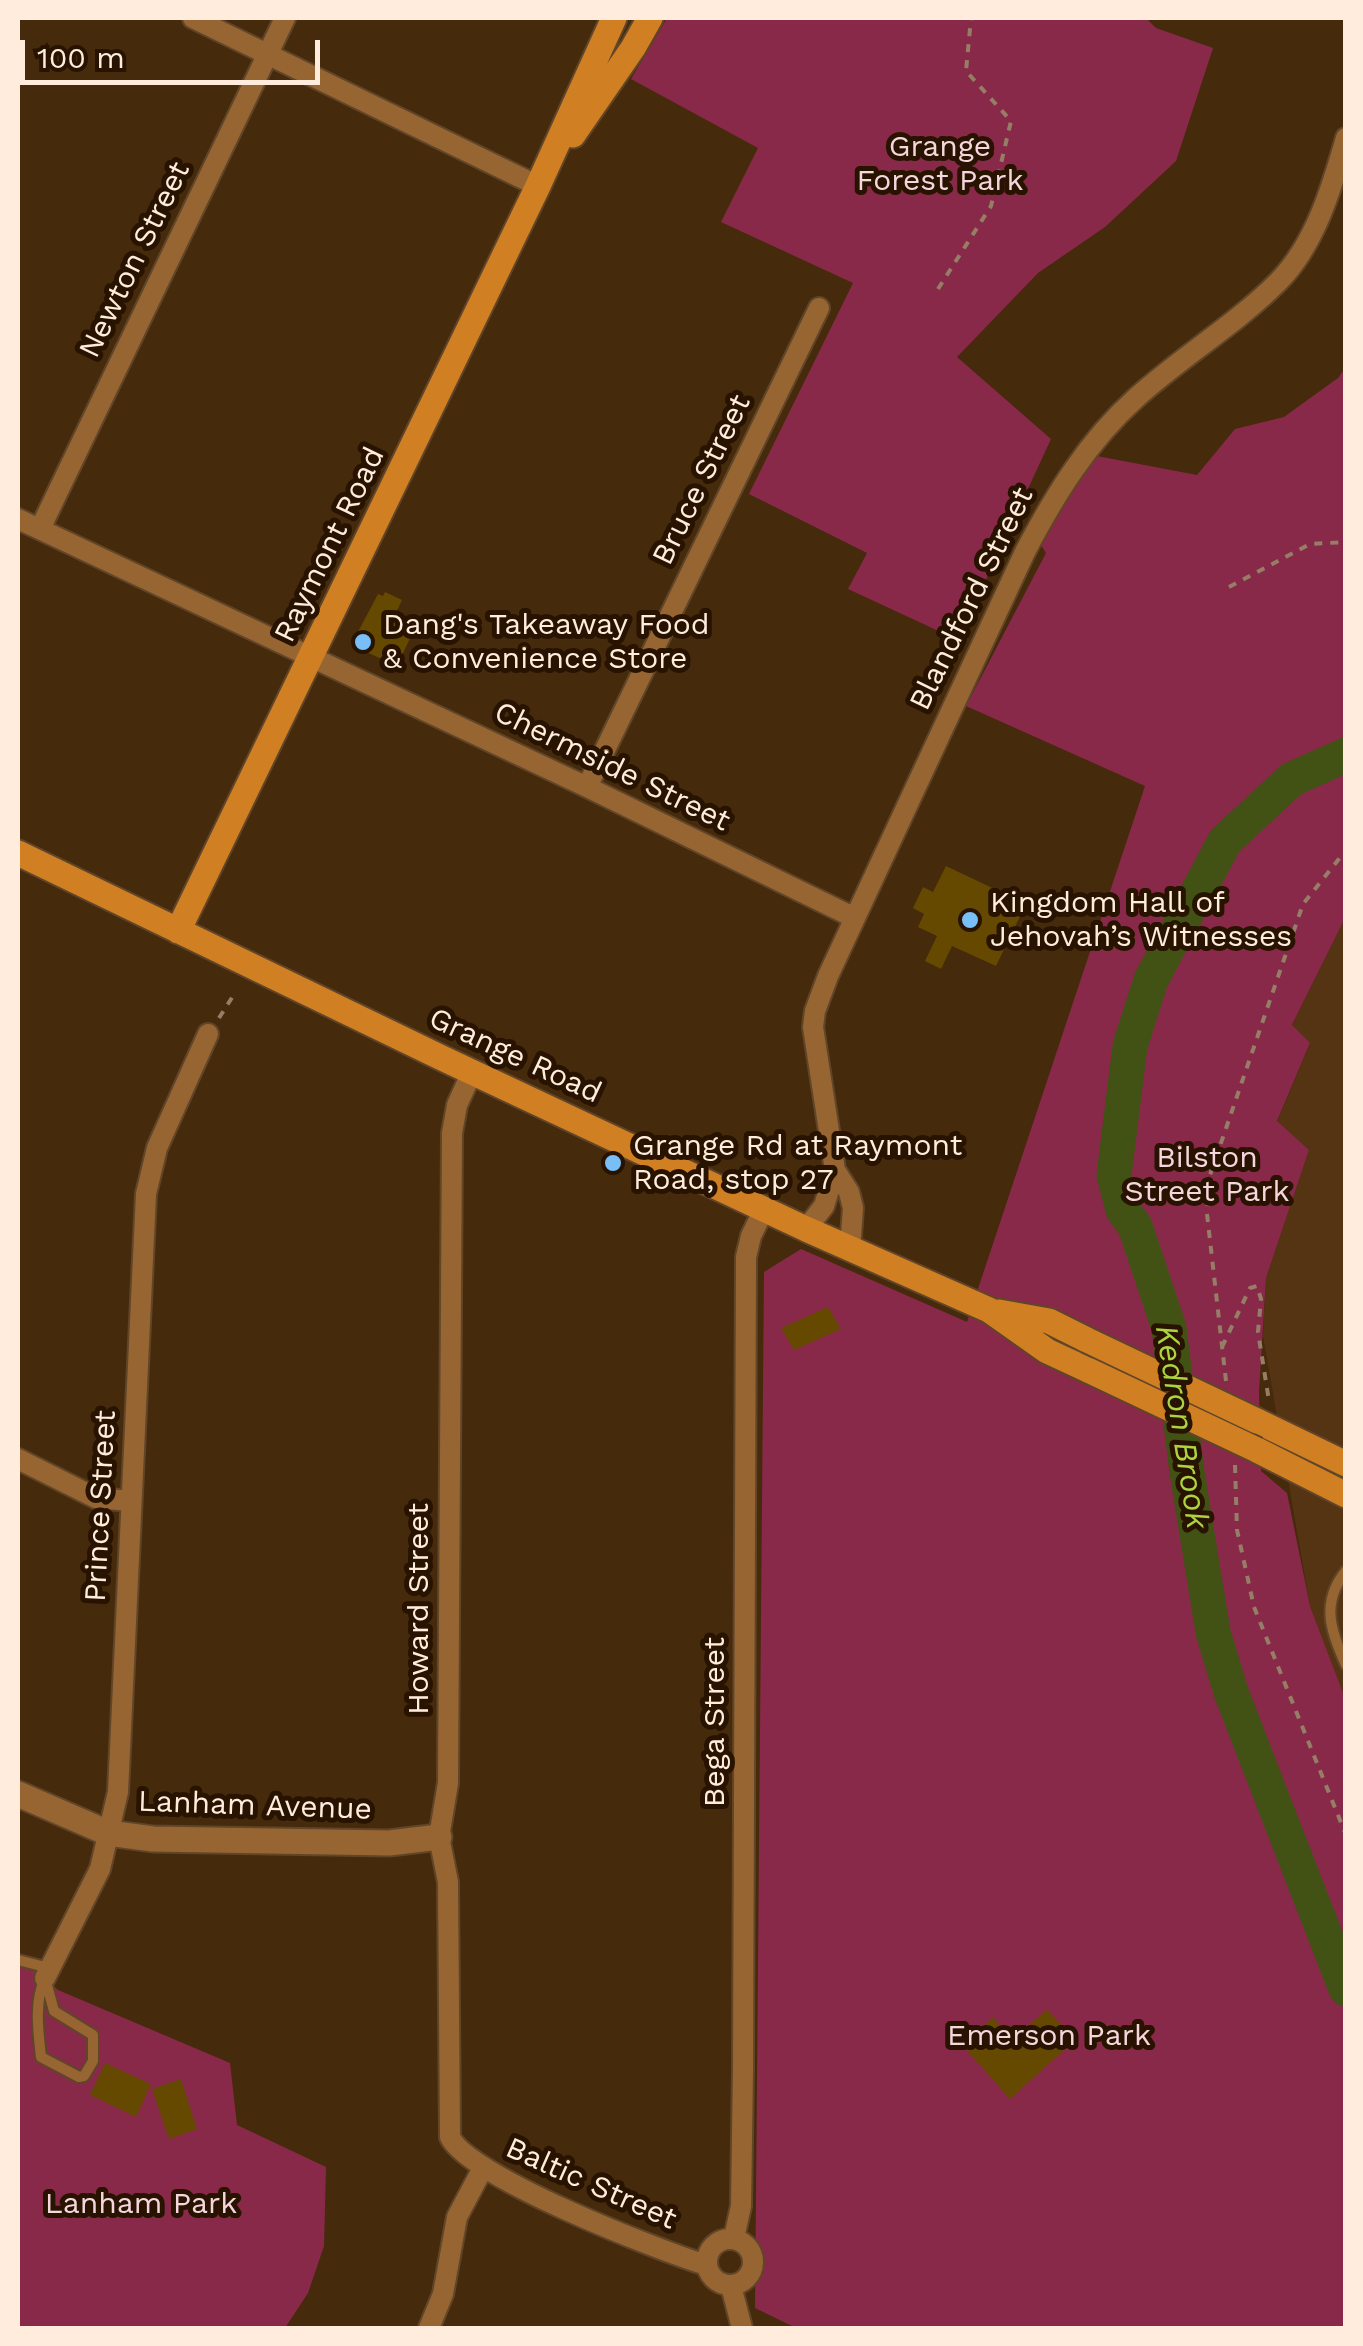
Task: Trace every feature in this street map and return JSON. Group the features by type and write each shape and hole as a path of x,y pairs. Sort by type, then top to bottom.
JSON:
{"main road":[{"name":"Raymont Road","path":"178,930 538,186 614,18"},
{"name":"Raymont Road","path":"538,186 650,18"},
{"name":"Grange Road","path":"18,853 472,1072 989,1310 1047,1350 1245,1455 1346,1495"},
{"name":"Grange Road","path":"989,1310 1049,1321 1263,1417 1346,1464"}],"street":[{"path":"193,18 538,186"},
{"name":"Newton Street","path":"40,529 284,18"},
{"name":"Blandford Street","path":"806,1229 824,1206 834,1170 813,1027 821,994 1026,552 1058,489 1135,398 1280,280 1308,238 1330,193 1346,138"},
{"name":"Bruce Street","path":"587,787 818,308"},
{"name":"Chermside Street","path":"18,519 855,918"},
{"name":"Prince Street","path":"47,1973 100,1869 119,1778 149,1175 157,1148 208,1034"},
{"name":"Howard Street","path":"456,2148 450,2137 448,1882 439,1837 448,1783 452,1133 456,1105 472,1072"},
{"name":"Blandford Street","path":"834,1170 849,1192 853,1208 850,1249"},
{"name":"Bega Street","path":"734,2238 741,2206 743,2069 746,1257 764,1209"},
{"path":"18,1459 96,1498 131,1501"},
{"name":"Lanham Avenue","path":"18,1794 108,1833 152,1839 389,1843 439,1837"},
{"name":"Baltic Street","path":"456,2148 483,2168 633,2240 706,2265"},
{"path":"428,2328 443,2294 457,2217 483,2168"},
{"path":"734,2238 750,2249 754,2258 748,2277 731,2286 710,2276 706,2265 708,2254 723,2239 734,2238"},
{"path":"731,2286 742,2328"}],"lane":[{"path":"1346,1572 1334,1590 1329,1612 1330,1630 1346,1665"},
{"path":"18,1960 47,1973"},
{"path":"47,1973 54,2012 93,2035 93,2061 84,2076 79,2077 41,2056 36,1998 47,1973"}],"path":[{"path":"938,289 992,206 1011,122 966,71 971,18"},
{"path":"1229,587 1310,544 1346,542"},
{"path":"1226,1384 1207,1214 1210,1176 1303,904 1346,850"},
{"path":"208,1034 234,996"},
{"path":"1222,1346 1250,1288 1257,1286 1261,1299 1258,1332 1263,1417"},
{"path":"1245,1455 1237,1530 1254,1607 1346,1835"}],"shaded area":[{"path":"1345,918 1345,1698 1310,1606 1263,1336 1266,1278 1309,1150 1277,1122 1310,1044 1292,1026"}],"green space":[{"name":"Grange Forest Park","path":"667,18 1146,18 1156,28 1213,48 1176,161 1105,227 1038,273 957,357 1051,439 958,640 848,589 867,553 749,494 853,283 721,222 758,148 631,79"},
{"name":"Emerson Park","path":"1345,368 1345,918 1292,1025 1310,1043 1277,1121 1309,1150 1266,1278 1259,1392 1261,1471 1287,1493 1310,1606 1345,1698 1345,2328 796,2328 755,2308 764,1272 801,1249 967,1322 1145,786 966,706 1046,553 1039,542 1063,498 1097,456 1197,475 1235,429 1284,417 1338,378"},
{"name":"Lanham Park","path":"18,1953 58,1990 230,2063 237,2125 326,2167 324,2246 308,2293 285,2328 18,2328"}],"building":[{"path":"385,592 402,600 393,619 413,632 397,666 351,645 378,594 383,596"},
{"name":"Kingdom Hall of Jehovah’s Witnesses","path":"946,866 1026,904 996,966 952,946 941,969 925,961 937,936 918,927 924,914 913,908 923,887 933,892"},
{"path":"828,1307 841,1329 794,1350 781,1328"},
{"path":"1047,2009 1075,2040 1010,2099 962,2045 993,2017 1013,2040"},
{"path":"105,2063 151,2084 136,2117 90,2095"},
{"path":"181,2079 197,2129 169,2139 152,2089"}],"waterway":[{"name":"Kedron Brook","path":"1346,755 1292,779 1225,841 1151,980 1130,1046 1114,1175 1123,1210 1135,1226 1169,1328 1213,1632 1231,1692 1346,1989"}],"place":[{"name":"Dang's Takeaway Food & Convenience Store","path":"363,642"},
{"name":"Kingdom Hall of Jehovah’s Witnesses","path":"970,920"},
{"name":"Grange Rd at Raymont Road, stop 27","path":"613,1163"}],"park label":[{"name":"Bilston Street Park","path":"1207,1175"}]}
